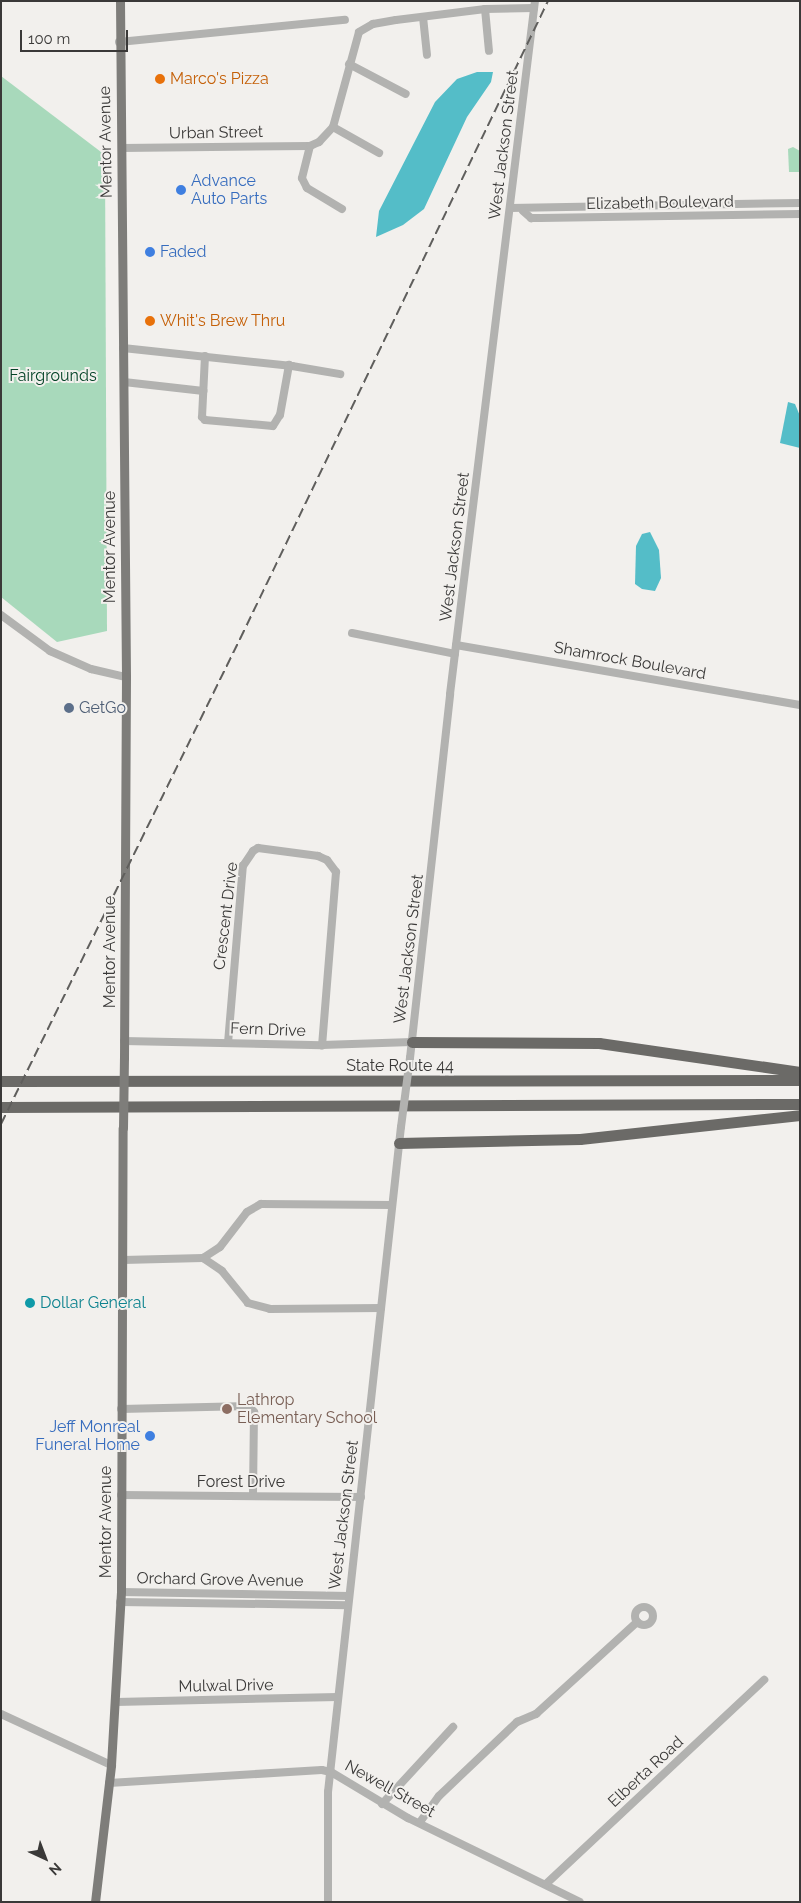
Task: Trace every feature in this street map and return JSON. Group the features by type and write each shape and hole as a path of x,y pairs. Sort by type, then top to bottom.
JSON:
{"highway":[{"path":"412,1042 599,1043 800,1072"},
{"name":"State Route 44","path":"1,1082 800,1080"},
{"path":"1,1107 800,1104"},
{"path":"399,1144 580,1139 800,1115"}],"main road":[{"name":"Mentor Avenue","path":"95,1902 111,1765 121,1592 126,677 120,1"}],"street":[{"path":"342,209 303,184 310,146 319,142 333,127 355,39 365,27 423,17 534,4"},
{"name":"West Jackson Street","path":"328,1902 331,1772 338,1697 456,645 534,4"},
{"path":"485,9 489,51"},
{"path":"423,17 427,55"},
{"path":"119,42 345,20"},
{"path":"349,64 406,94"},
{"path":"333,127 379,153"},
{"name":"Urban Street","path":"122,148 310,146"},
{"name":"Elizabeth Boulevard","path":"510,208 523,210 534,207 800,203"},
{"name":"Elizabeth Boulevard","path":"523,210 531,218 800,214"},
{"path":"123,348 289,366 340,374"},
{"path":"205,356 203,391 205,420 273,426 280,415 289,366"},
{"path":"124,382 203,391"},
{"path":"1,614 50,651 91,669 126,677"},
{"path":"352,633 455,654"},
{"name":"Shamrock Boulevard","path":"456,645 800,705"},
{"name":"Crescent Drive","path":"228,1043 243,866 252,851 258,848 318,856 327,860 336,872 322,1045"},
{"name":"Fern Drive","path":"124,1041 322,1045 412,1042"},
{"path":"123,1260 203,1258 220,1247 247,1212 261,1204 392,1205"},
{"path":"203,1258 222,1271 248,1303 270,1309 381,1308"},
{"path":"121,1409 250,1406 254,1412 253,1495"},
{"name":"Forest Drive","path":"121,1495 361,1497"},
{"name":"Orchard Grove Avenue","path":"121,1592 349,1596"},
{"name":"Orchard Grove Avenue","path":"120,1602 348,1605"},
{"path":"420,1822 439,1796 518,1722 536,1714 638,1622"},
{"name":"Elberta Road","path":"546,1884 764,1680"},
{"name":"Mulwal Drive","path":"116,1702 338,1697"},
{"path":"1,1714 111,1765"},
{"path":"382,1804 453,1726"},
{"name":"Newell Street","path":"109,1783 322,1770 331,1772 382,1804 580,1902"}],"green space":[{"name":"Fairgrounds","path":"1,76 105,155 107,631 57,642 1,597"},
{"path":"793,147 800,151 800,172 789,172 788,149"}],"water":[{"path":"477,72 493,72 491,82 467,117 424,209 403,225 376,237 379,211 435,102 457,79"},
{"path":"788,402 795,404 800,416 800,448 780,443"},
{"path":"650,532 659,550 661,578 655,591 642,589 635,584 636,546 642,534"}],"railway":[{"path":"1,1124 240,639 548,1"}],"place":[{"name":"Marco's Pizza","path":"160,79"},
{"name":"Advance Auto Parts","path":"181,190"},
{"name":"Faded","path":"150,252"},
{"name":"Whit's Brew Thru","path":"150,321"},
{"name":"GetGo","path":"69,708"},
{"name":"Dollar General","path":"30,1303"},
{"name":"Lathrop Elementary School","path":"227,1409"},
{"name":"Jeff Monreal Funeral Home","path":"150,1436"}]}
